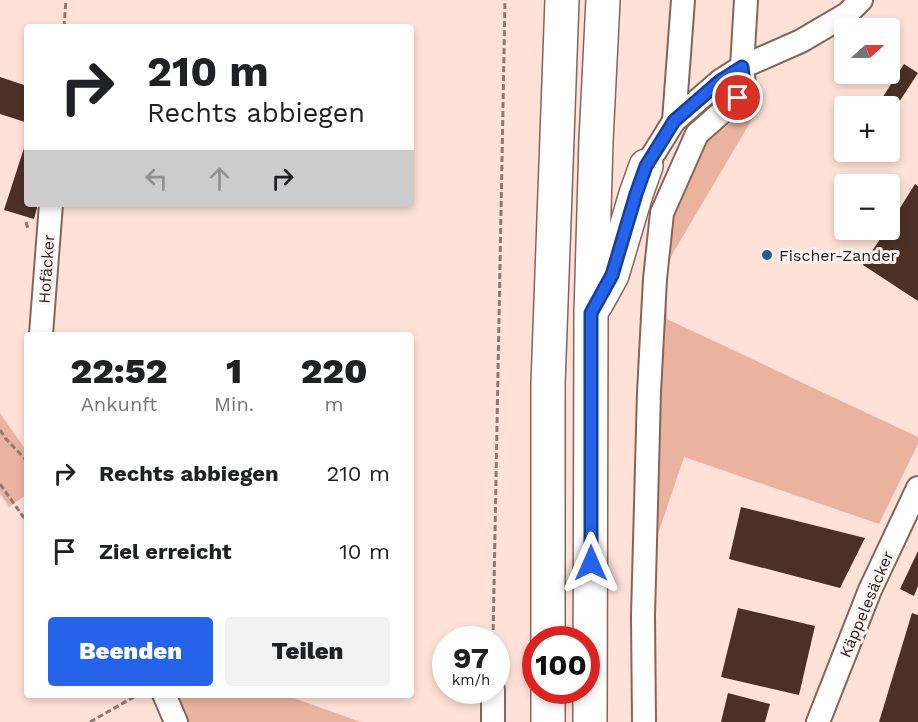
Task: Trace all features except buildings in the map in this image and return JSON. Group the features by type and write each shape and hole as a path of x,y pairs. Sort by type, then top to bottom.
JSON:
{"highway":[{"path":"548,626 548,384 562,0"},
{"path":"590,722 591,313 603,0"},
{"path":"591,313 612,275 646,166"},
{"path":"548,704 548,722"}],"lane":[{"path":"674,121 683,0"},
{"path":"644,722 643,616 649,403 655,279 662,213 697,134 738,98 744,84 742,67 746,0"},
{"path":"646,166 674,121 720,81 742,67 801,41 847,14 861,0"},
{"name":"Hofäcker","path":"41,332 51,207"},
{"name":"Käppelesäcker","path":"818,722 870,590 918,488"},
{"path":"166,698 176,722"},
{"path":"493,704 493,722"}],"path":[{"path":"64,24 66,0"},
{"path":"493,626 506,0"},
{"path":"0,429 24,458"},
{"path":"0,484 24,518"},
{"path":"90,722 132,698"}],"shaded area":[{"path":"764,99 666,265 667,319 918,437 918,444 879,524 684,457 652,552 662,239 708,140"},
{"path":"0,413 24,448 24,496 9,507 0,493"},
{"path":"177,698 293,698 361,722 189,722"}],"place":[{"name":"Fischer-Zander","path":"767,255"}],"route":[{"path":"591,563 591,313 612,275 646,166 674,121 720,81 742,67 744,84 738,98"}]}
